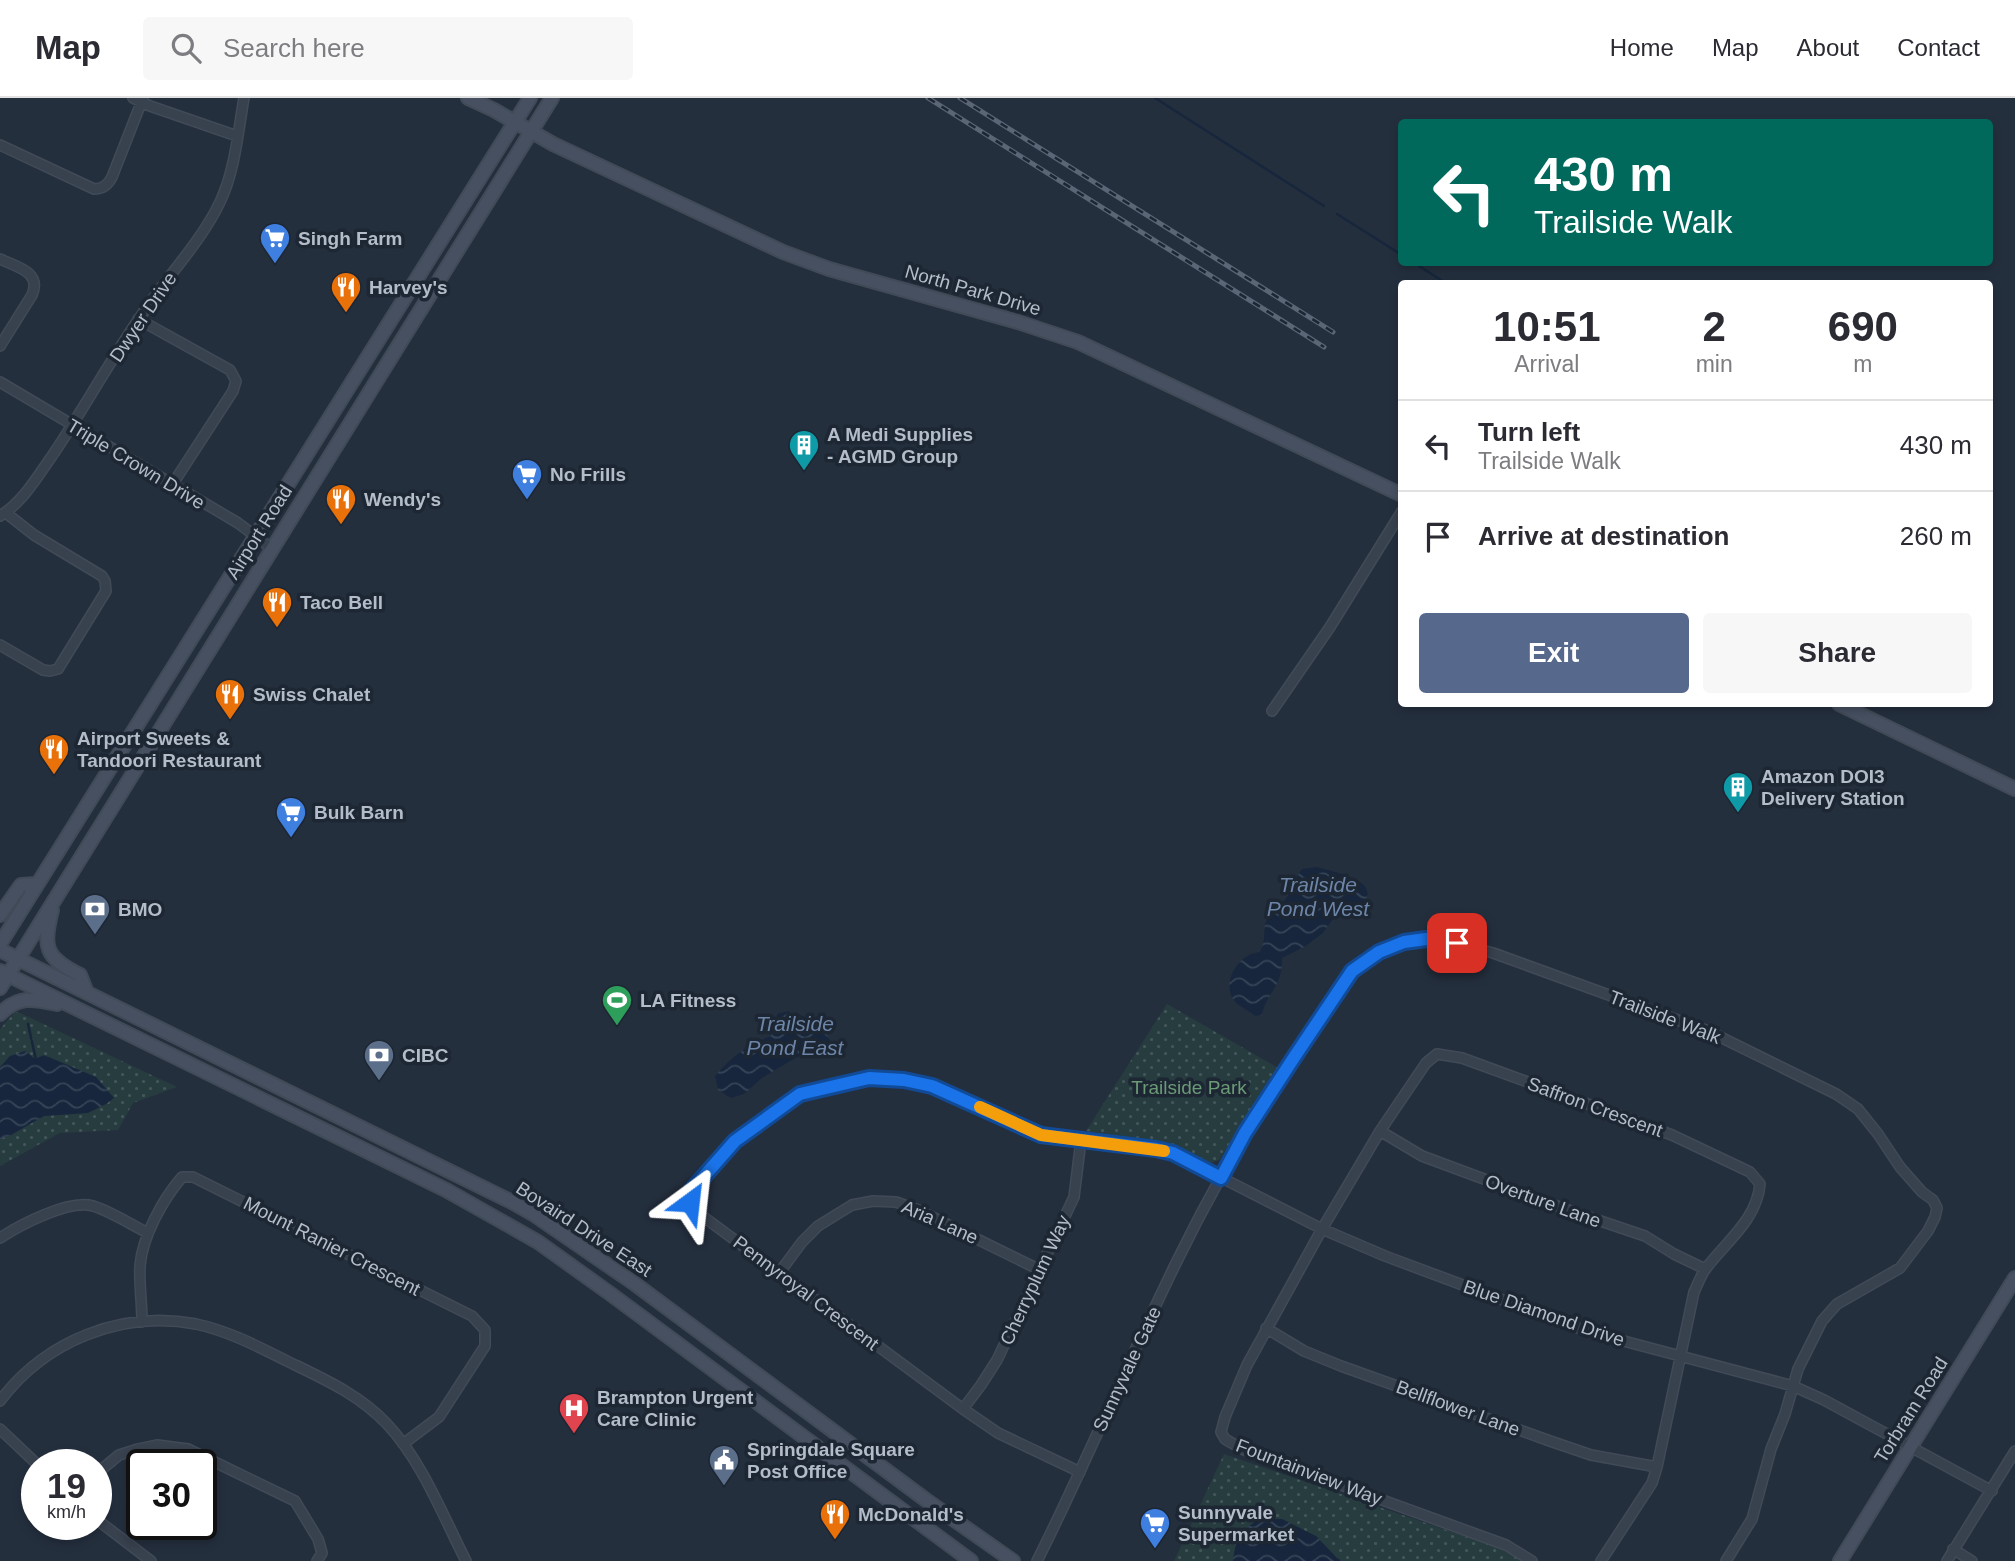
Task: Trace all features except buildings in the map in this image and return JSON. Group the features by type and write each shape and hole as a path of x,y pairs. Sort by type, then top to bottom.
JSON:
{"main road":[{"name":"North Park Drive","path":"468,98 614,174 783,252 829,269 1018,321 1078,342 1398,493"},
{"name":"Airport Road","path":"0,944 530,98"},
{"name":"Airport Road","path":"0,988 4,973 18,959 55,900 552,98"},
{"path":"1845,707 2015,789"},
{"path":"0,915 21,885 37,884"},
{"path":"55,900 46,935 49,948 54,960 80,975 87,993"},
{"name":"Bovaird Drive East","path":"0,950 533,1214 635,1284 926,1500 1013,1561"},
{"name":"Bovaird Drive East","path":"4,973 477,1206 538,1242 967,1559"},
{"path":"0,1014 17,1002 34,999 79,1010"},
{"name":"Torbram Road","path":"1840,1561 2015,1278"},
{"path":"612,1295 635,1284"}],"street":[{"name":"Dwyer Drive","path":"3,514 31,486 72,426 138,319 215,212 227,182 244,98"},
{"path":"0,145 94,189 108,184 112,177 140,99 237,136"},
{"path":"0,259 31,274 35,285 32,295 0,346"},
{"path":"138,319 230,370 236,382 233,391 172,485"},
{"name":"Triple Crown Drive","path":"0,382 238,523 271,548"},
{"path":"0,645 43,670 58,669 106,592 102,576 3,514"},
{"path":"1272,711 1330,627 1398,517"},
{"name":"Trailside Walk","path":"1221,1178 1245,1133 1352,971 1379,952 1404,942 1426,939 1457,943 1493,953 1632,1003 1707,1031 1836,1094 1858,1109 1900,1167 1922,1192 1933,1200 1937,1209 1936,1217 1928,1231 1900,1268 1837,1304 1822,1321 1798,1369 1793,1386"},
{"name":"Saffron Crescent","path":"1322,1229 1380,1131 1426,1063 1437,1054 1462,1058 1672,1135 1750,1172 1760,1184 1759,1199 1725,1248 1705,1269 1695,1292 1657,1467 1651,1483 1601,1561"},
{"name":"Pennyroyal Crescent","path":"1080,1472 998,1433 963,1409 697,1212 690,1202 691,1191 735,1141 800,1094 869,1078 904,1080 932,1086 1041,1135 1173,1153 1221,1178"},
{"name":"Overture Lane","path":"1380,1131 1422,1156 1645,1236 1705,1269"},
{"name":"Cherryplum Way","path":"963,1409 997,1360 1074,1197 1081,1140"},
{"name":"Mount Ranier Crescent","path":"142,1321 140,1265 148,1233 172,1188 182,1177 193,1177 472,1316 485,1330 485,1346 439,1417 404,1444"},
{"name":"Blue Diamond Drive","path":"1221,1178 1322,1229 1385,1256 1586,1331 1793,1386 1992,1491"},
{"name":"Sunnyvale Gate","path":"1037,1561 1178,1258 1221,1178"},
{"name":"Aria Lane","path":"779,1273 802,1242 818,1227 852,1205 873,1201 896,1202 918,1210 1040,1270"},
{"path":"0,1238 16,1227 64,1208 91,1205 148,1233"},
{"name":"Fountainview Way","path":"1322,1229 1247,1365 1225,1417 1221,1432 1225,1439 1242,1449 1507,1545 1532,1561"},
{"path":"0,1401 25,1372 64,1344 110,1327 142,1321 194,1324 220,1331 328,1381 358,1398 386,1423 404,1444 466,1561"},
{"name":"Bellflower Lane","path":"1266,1328 1304,1351 1550,1441 1591,1454 1657,1467"},
{"path":"1726,1561 1752,1519 1771,1449 1793,1386"},
{"path":"0,1429 21,1449"},
{"path":"112,1461 119,1455 157,1445 188,1449 295,1501 318,1539 322,1553 317,1561"},
{"path":"1947,1561 2015,1451"},
{"path":"112,1531 151,1561"},
{"path":"1953,1549 1972,1561"}],"green space":[{"name":"Trailside Park","path":"1167,1004 1278,1068 1219,1160 1210,1163 1152,1140 1086,1131"},
{"path":"15,1012 177,1087 133,1103 118,1130 60,1133 0,1166 0,1029"},
{"path":"1224,1454 1499,1548 1523,1561 1174,1561"}],"water":[{"name":"Trailside Pond West","path":"1316,867 1358,880 1367,890 1366,900 1354,911 1333,919 1323,933 1306,946 1282,958 1277,983 1262,1015 1255,1016 1232,997 1229,984 1231,977 1243,959 1260,952 1268,916 1286,898 1302,869"},
{"name":"Trailside Pond East","path":"788,1011 807,1018 822,1029 830,1040 823,1049 797,1057 762,1078 744,1094 731,1098 718,1090 715,1076 721,1069 747,1047 771,1036 777,1014"},
{"path":"25,1051 35,1059 44,1055 96,1077 114,1098 88,1113 44,1116 0,1139 0,1067 10,1056"},
{"path":"1260,1518 1282,1519 1316,1536 1342,1561 1233,1561 1240,1536"}],"waterway":[{"path":"1155,98 1324,206"},
{"path":"1337,214 1398,252"},
{"path":"1419,266 1441,280"},
{"path":"28,1024 36,1060"}],"railway":[{"path":"928,98 1324,347"},
{"path":"960,98 1333,332"}],"slow traffic":[{"path":"980,1107 1041,1135 1164,1151"}],"place":[{"name":"Singh Farm","path":"275,265"},
{"name":"Harvey's","path":"346,314"},
{"name":"A Medi Supplies - AGMD Group","path":"804,472"},
{"name":"No Frills","path":"527,501"},
{"name":"Wendy's","path":"341,526"},
{"name":"Taco Bell","path":"277,629"},
{"name":"Swiss Chalet","path":"230,721"},
{"name":"Airport Sweets & Tandoori Restaurant","path":"54,776"},
{"name":"Amazon DOI3 Delivery Station","path":"1738,814"},
{"name":"Bulk Barn","path":"291,839"},
{"name":"BMO","path":"95,936"},
{"name":"LA Fitness","path":"617,1027"},
{"name":"CIBC","path":"379,1082"},
{"name":"Brampton Urgent Care Clinic","path":"574,1435"},
{"name":"Springdale Square Post Office","path":"724,1487"},
{"name":"McDonald's","path":"835,1541"},
{"name":"Sunnyvale Supermarket","path":"1155,1550"}],"route":[{"path":"690,1202 691,1191 735,1141 800,1094 869,1078 904,1080 932,1086 1041,1135 1173,1153 1221,1178 1245,1133 1352,971 1379,952 1404,942 1426,939 1457,943"}]}
